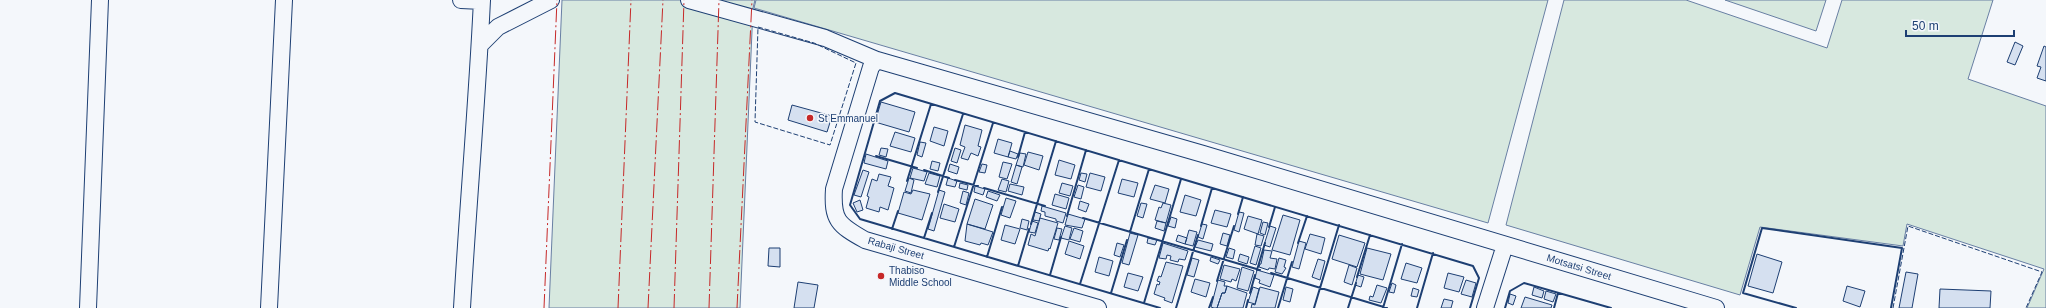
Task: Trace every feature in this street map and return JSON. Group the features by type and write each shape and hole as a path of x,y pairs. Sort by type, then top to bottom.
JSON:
{"street":[{"path":"88,308 93,214 100,0"},
{"path":"269,308 284,0"},
{"path":"461,0 482,0 462,308"},
{"path":"480,45 498,27 551,0"},
{"name":"Motsatsi Street","path":"689,0 825,38 877,60 1211,157 1716,308"},
{"name":"Rabaji Street","path":"877,60 871,67 834,189 833,208 836,217 842,225 865,240 1098,308"},
{"path":"1485,308 1504,245"}],"shaded area":[{"path":"562,0 755,0 753,8 740,308 549,308"},
{"path":"756,0 1548,0 1488,223 754,8"},
{"path":"1564,0 1686,0 1827,48 1842,0 1993,0 1968,79 2046,106 2046,308 2027,308 2044,269 1907,224 1903,246 1760,227 1740,295 1506,225"},
{"path":"1725,0 1826,0 1816,31"}],"building":[{"path":"2015,42 2023,46 2015,65 2007,62"},
{"path":"2044,46 2046,47 2046,81 2037,78 2041,67 2037,66"},
{"path":"881,102 915,112 909,132 875,122"},
{"name":"St Emmanuel","path":"792,105 832,116 827,132 788,120"},
{"path":"965,125 982,130 978,146 981,147 978,156 971,153 968,160 961,158 965,147 960,145"},
{"path":"934,127 948,131 944,146 930,141"},
{"path":"895,132 915,138 911,152 890,146"},
{"path":"998,139 1012,143 1008,157 994,153"},
{"path":"920,142 926,143 922,157 917,155"},
{"path":"881,148 888,149 886,157 879,155"},
{"path":"955,148 961,150 957,163 951,161"},
{"path":"1010,151 1018,154 1016,159 1008,157"},
{"path":"1028,152 1043,156 1039,170 1024,165"},
{"path":"1020,153 1026,154 1023,167 1016,165"},
{"path":"866,154 888,161 886,169 864,163"},
{"path":"1059,160 1075,165 1071,179 1055,175"},
{"path":"932,161 940,163 938,171 930,169"},
{"path":"1003,162 1012,164 1007,179 999,177"},
{"path":"950,164 959,167 957,174 948,171"},
{"path":"982,164 987,165 985,173 979,172"},
{"path":"1016,165 1022,167 1017,184 1011,182"},
{"path":"913,168 927,172 924,181 910,178"},
{"path":"863,170 869,172 861,197 854,195"},
{"path":"929,173 940,176 937,187 925,184"},
{"path":"1081,173 1087,174 1085,182 1079,180"},
{"path":"1090,173 1105,177 1101,191 1086,187"},
{"path":"879,174 891,177 888,186 894,188 888,210 880,207 879,212 866,208 869,197 867,196 872,179 877,181"},
{"path":"909,178 914,180 911,193 905,191"},
{"path":"948,178 957,181 955,187 946,185"},
{"path":"1002,179 1009,181 1006,192 998,190"},
{"path":"1122,179 1138,183 1134,197 1118,193"},
{"path":"960,183 968,185 967,190 959,188"},
{"path":"1062,183 1073,186 1070,196 1059,193"},
{"path":"1010,184 1024,187 1022,195 1008,191"},
{"path":"1078,185 1084,187 1081,199 1074,197"},
{"path":"1155,185 1169,189 1165,203 1150,199"},
{"path":"975,186 985,189 983,195 974,192"},
{"path":"913,190 930,194 922,220 898,213 904,192 911,194"},
{"path":"939,190 945,192 934,231 928,229"},
{"path":"963,191 969,193 966,205 960,203"},
{"path":"988,191 1000,195 997,201 986,197"},
{"path":"1055,194 1069,198 1066,209 1052,205"},
{"path":"1185,195 1201,200 1196,216 1180,212"},
{"path":"1006,198 1016,201 1010,218 1001,215"},
{"path":"975,199 993,205 985,229 967,224"},
{"path":"860,200 863,210 857,212 853,203"},
{"path":"1080,201 1089,204 1086,212 1078,209"},
{"path":"1141,203 1147,204 1143,218 1137,216"},
{"path":"1163,203 1171,205 1166,223 1155,220 1159,207 1161,208"},
{"path":"944,204 959,209 955,222 940,218"},
{"path":"1042,206 1066,213 1063,223 1045,216 1045,212 1041,211"},
{"path":"1215,210 1231,214 1227,227 1211,223"},
{"path":"1035,212 1041,214 1039,221 1033,220"},
{"path":"1239,212 1244,213 1239,232 1234,230"},
{"path":"1068,214 1085,219 1082,228 1065,225"},
{"path":"1283,215 1300,220 1290,255 1272,250"},
{"path":"1248,216 1262,220 1258,234 1244,229"},
{"path":"1171,217 1177,219 1175,228 1168,226"},
{"path":"1040,218 1058,223 1050,249 1049,248 1048,251 1028,245 1031,234 1035,236"},
{"path":"1022,219 1029,221 1027,230 1020,228"},
{"path":"1032,221 1038,223 1035,233 1029,232"},
{"path":"1157,221 1166,223 1164,231 1155,228"},
{"path":"1263,222 1268,223 1265,235 1260,233"},
{"path":"967,224 993,232 988,245 981,243 980,245 965,241"},
{"path":"1202,224 1207,225 1203,239 1198,237"},
{"path":"1005,225 1020,229 1015,244 1001,240"},
{"path":"1065,226 1072,228 1069,240 1061,238"},
{"path":"1270,226 1276,228 1270,247 1264,245"},
{"path":"1057,228 1062,229 1059,240 1054,239"},
{"path":"1074,228 1083,231 1080,242 1070,239"},
{"path":"1189,230 1197,232 1193,246 1185,244"},
{"path":"1130,233 1138,235 1129,265 1122,263"},
{"path":"1223,233 1230,235 1227,246 1220,244"},
{"path":"1257,234 1264,236 1261,246 1255,245"},
{"path":"1310,234 1325,238 1321,254 1305,249"},
{"path":"1178,235 1187,238 1185,244 1176,241"},
{"path":"1339,235 1365,243 1357,267 1332,259"},
{"path":"1148,238 1157,240 1155,245 1147,243"},
{"path":"1198,240 1213,244 1211,251 1195,247"},
{"path":"1069,241 1084,246 1080,259 1065,254"},
{"path":"1299,241 1306,243 1299,269 1292,267"},
{"path":"1117,243 1124,245 1120,257 1114,255"},
{"path":"1163,243 1188,251 1185,260 1179,259 1178,262 1170,260 1171,256 1167,255 1166,259 1159,258"},
{"path":"1255,246 1261,248 1256,265 1250,263"},
{"path":"769,248 780,248 780,267 768,266"},
{"path":"1229,248 1235,250 1233,259 1226,257"},
{"path":"1367,248 1391,254 1383,280 1360,274"},
{"path":"1264,250 1272,251 1270,258 1277,259 1275,269 1269,268 1268,270 1259,267"},
{"path":"1240,254 1249,257 1247,264 1238,261"},
{"path":"1757,254 1782,262 1773,293 1748,286"},
{"path":"1099,257 1113,261 1109,276 1095,272"},
{"path":"1211,257 1220,260 1218,264 1210,261"},
{"path":"1192,258 1199,260 1194,277 1187,275"},
{"path":"1279,258 1286,260 1284,267 1286,268 1282,274 1275,272"},
{"path":"1318,259 1325,261 1320,280 1312,277"},
{"path":"1166,262 1183,266 1172,303 1164,300 1165,298 1154,294 1157,284 1159,285 1160,282 1157,281 1159,276 1161,277"},
{"path":"1406,263 1422,268 1417,283 1401,279"},
{"path":"1224,265 1240,269 1236,281 1232,279 1231,282 1220,279"},
{"path":"1349,265 1357,268 1352,285 1344,282"},
{"path":"1242,267 1254,271 1248,291 1237,288"},
{"path":"1257,270 1274,275 1270,287 1259,283 1260,280 1255,278"},
{"path":"1906,272 1918,274 1912,308 1899,308"},
{"path":"1128,273 1143,277 1138,291 1124,287"},
{"path":"1448,273 1464,277 1459,292 1444,288"},
{"path":"1358,275 1364,277 1361,287 1355,285"},
{"path":"1195,279 1210,283 1206,297 1191,292"},
{"path":"1218,280 1225,282 1224,286 1227,286 1225,293 1222,293 1217,308 1214,308 1211,307"},
{"path":"1466,280 1476,283 1472,297 1461,294"},
{"path":"798,282 818,285 814,308 794,308"},
{"path":"1392,283 1396,285 1394,293 1389,292"},
{"path":"1377,285 1387,288 1381,303 1369,300 1370,296 1373,297"},
{"path":"1227,286 1247,293 1243,308 1217,308 1222,293 1225,293"},
{"path":"1847,286 1865,291 1860,307 1843,301"},
{"path":"1253,287 1259,289 1255,304 1248,302"},
{"path":"1260,287 1279,292 1275,308 1251,308 1252,304 1255,305"},
{"path":"1286,287 1293,289 1290,302 1283,300"},
{"path":"1534,287 1544,291 1542,298 1532,295"},
{"path":"1413,288 1419,290 1417,297 1411,296"},
{"path":"1940,289 1991,291 1990,308 1939,308"},
{"path":"1546,291 1556,294 1553,302 1544,299"},
{"path":"1510,294 1516,296 1513,305 1508,303"},
{"path":"1525,297 1552,305 1551,308 1521,308"},
{"path":"1444,299 1453,301 1451,308 1441,308"}],"fence":[{"path":"758,27 814,43 856,63 830,145 755,122 758,27"},
{"path":"1893,308 1908,226 2042,272 2026,308"}],"wall":[{"path":"1160,308 860,219 850,205 880,101 895,93 1473,266 1479,278 1470,308"},
{"path":"907,181 931,104"},
{"path":"938,192 963,114"},
{"path":"954,247 993,123"},
{"path":"1018,157 1025,132"},
{"path":"1031,224 1056,141"},
{"path":"1067,216 1086,150"},
{"path":"876,156 917,168"},
{"path":"1080,284 1119,160"},
{"path":"1130,232 1149,169"},
{"path":"924,170 949,178"},
{"path":"1144,303 1181,179"},
{"path":"955,180 978,186"},
{"path":"984,188 1045,206"},
{"path":"1201,226 1212,188"},
{"path":"1238,214 1243,197"},
{"path":"987,257 1002,207"},
{"path":"1269,227 1275,207"},
{"path":"892,229 898,211"},
{"path":"924,238 932,213"},
{"path":"1298,243 1307,216"},
{"path":"1083,218 1260,270"},
{"path":"1314,308 1339,225"},
{"path":"1217,281 1234,226"},
{"path":"1796,308 1743,293 1762,228 1902,248 1891,308"},
{"path":"1018,266 1029,229"},
{"path":"1176,308 1198,235"},
{"path":"1357,277 1370,235"},
{"path":"1050,275 1061,237"},
{"path":"1111,293 1127,240"},
{"path":"1257,270 1265,243"},
{"path":"1383,308 1402,244"},
{"path":"1417,308 1433,253"},
{"path":"1278,308 1292,262"},
{"path":"1271,273 1387,308"},
{"path":"1250,293 1255,275"},
{"path":"1348,308 1356,283"},
{"path":"1505,308 1510,291 1524,283 1611,308"},
{"path":"1554,308 1558,293"},
{"path":"1209,308 1213,297"},
{"path":"1246,308 1248,300"}],"power":[{"path":"544,308 557,0"},
{"path":"618,308 631,0"},
{"path":"648,308 663,0"},
{"path":"674,308 684,0"},
{"path":"709,308 719,0"},
{"path":"737,308 752,0"}],"place":[{"name":"St Emmanuel","path":"810,118"},
{"name":"Thabiso Middle School","path":"881,276"}]}
